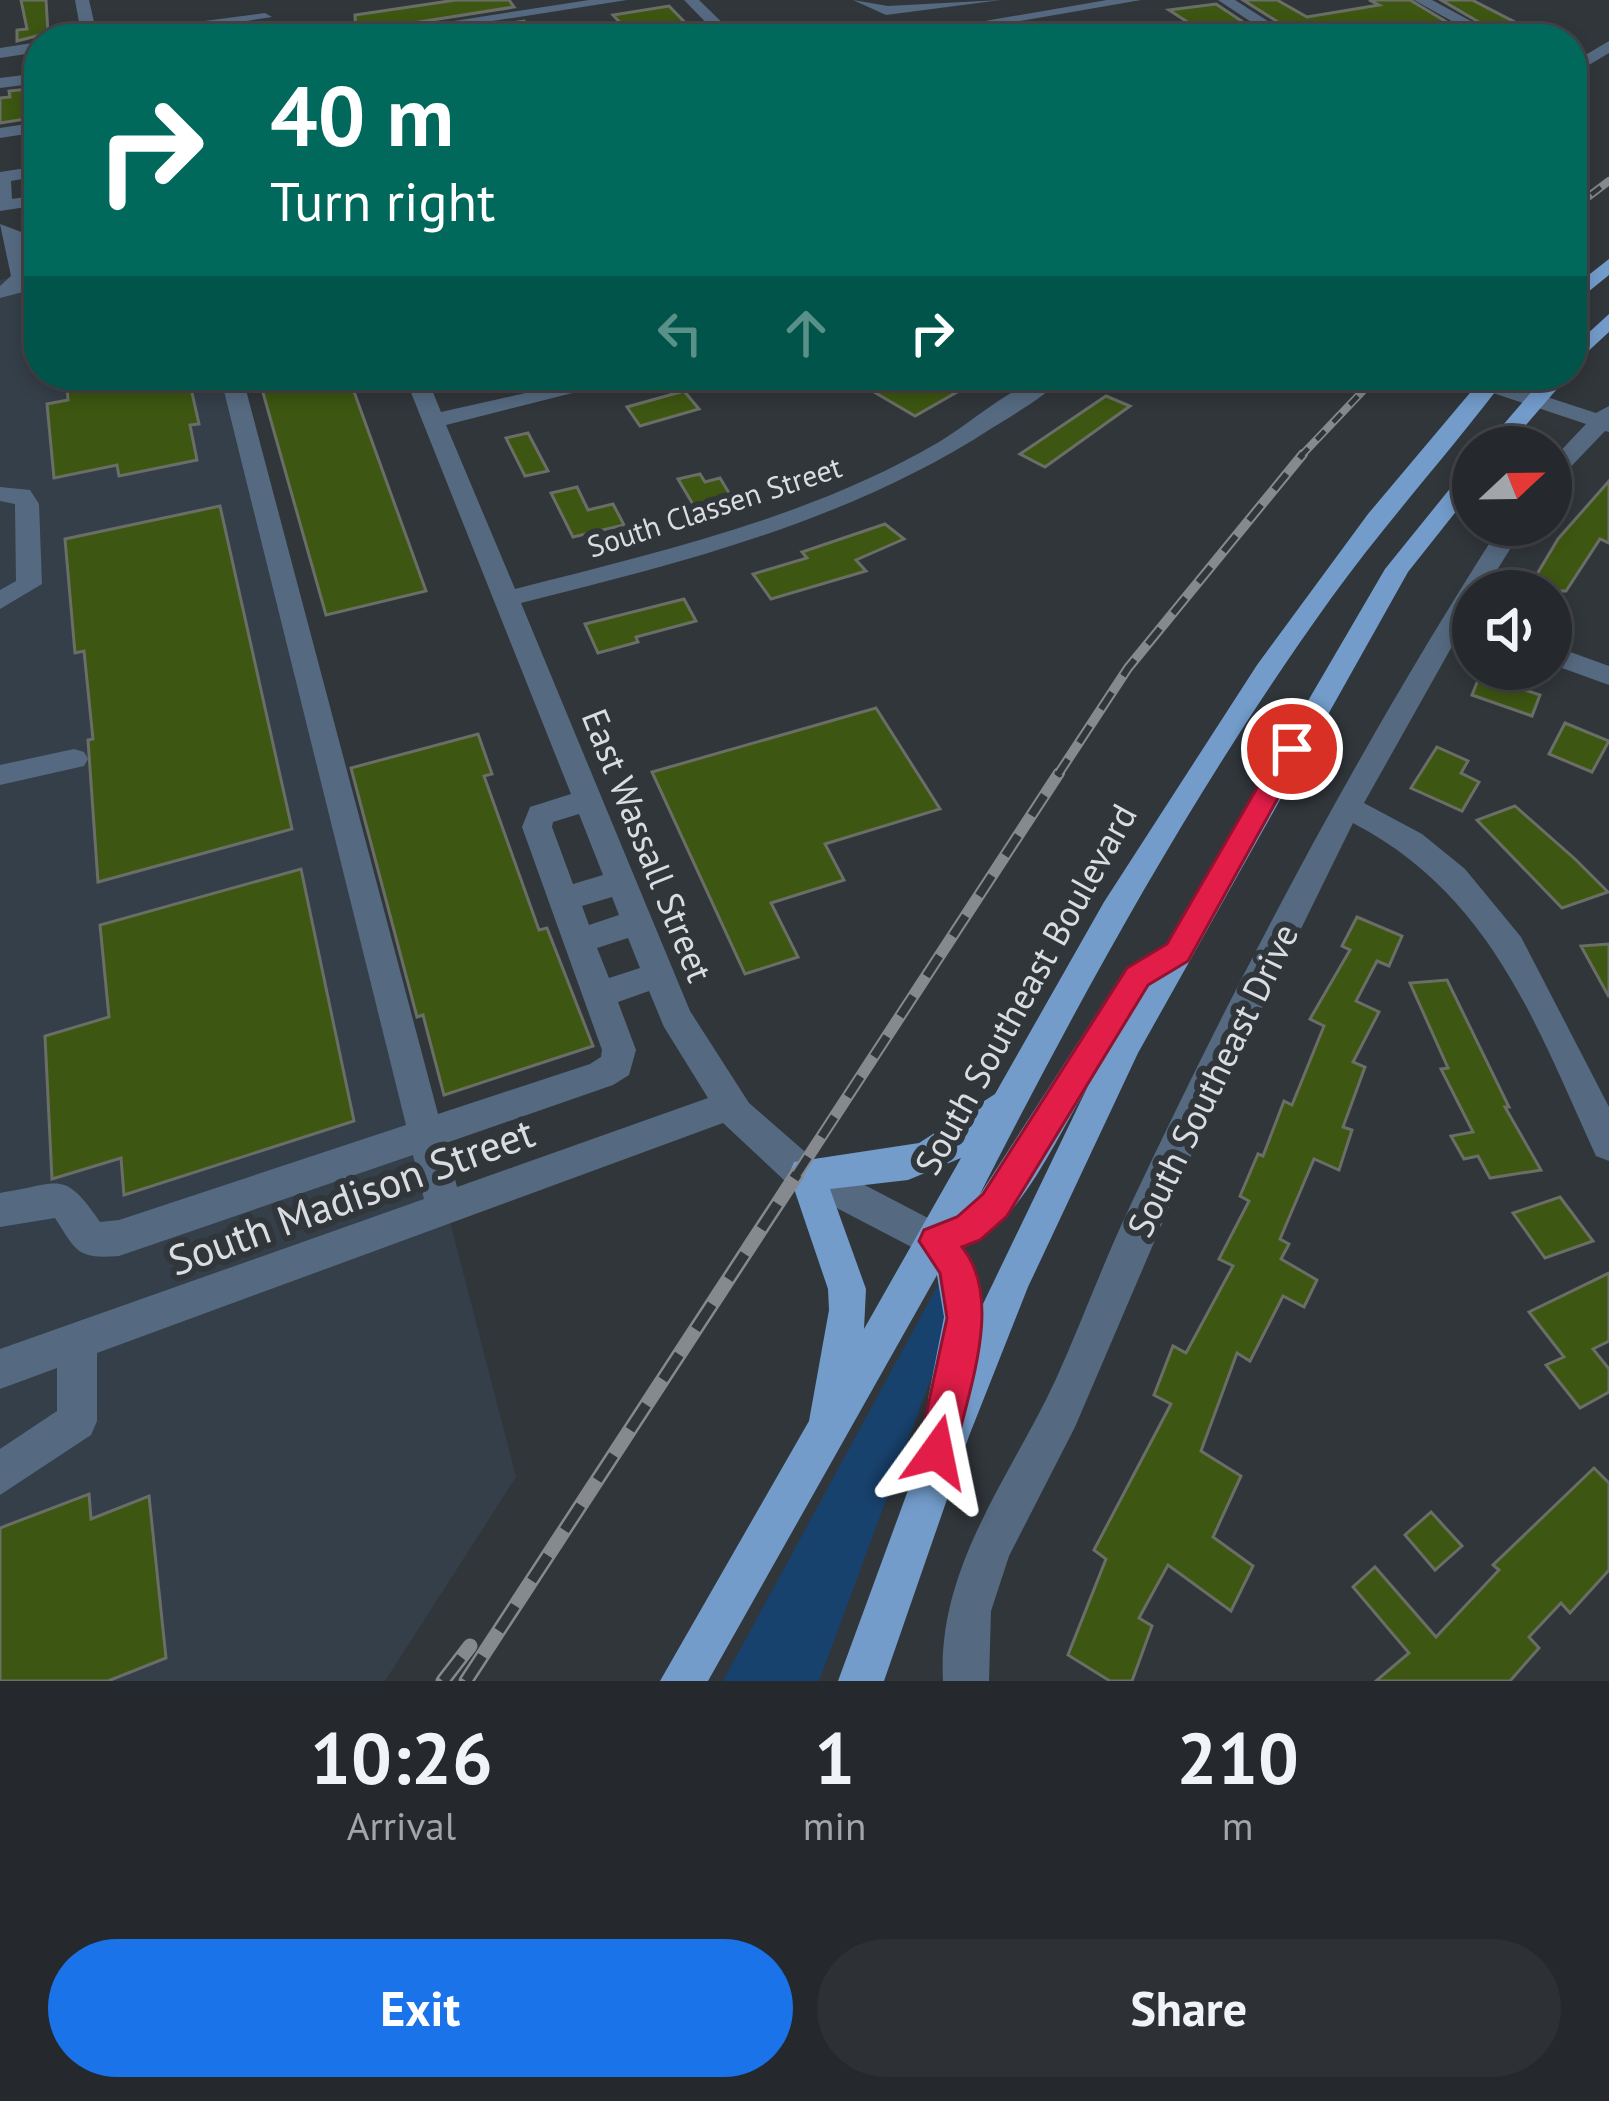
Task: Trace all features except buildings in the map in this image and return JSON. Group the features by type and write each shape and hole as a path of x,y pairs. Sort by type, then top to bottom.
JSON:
{"main road":[{"path":"1587,344 1609,320"},
{"name":"South Southeast Boulevard","path":"683,1681 936,1241 1067,992 1223,736 1337,570 1485,390"},
{"path":"1512,426 1544,390"},
{"path":"860,1681 1012,1280 1125,1045 1397,569 1452,501"},
{"path":"927,1496 965,1318 956,1266 936,1241 968,1229 995,1205 1137,977 1178,952"},
{"path":"822,1438 848,1310 847,1289 807,1174 930,1159 966,1137 1019,1084"}],"street":[{"path":"258,0 268,24"},
{"path":"451,24 620,0"},
{"path":"692,0 715,24"},
{"path":"860,0 886,11 994,0"},
{"path":"1027,0 1055,24"},
{"path":"985,24 1129,0"},
{"path":"1225,0 1264,24"},
{"path":"1420,0 1467,24"},
{"path":"212,24 265,17"},
{"path":"1,177 4,206 24,203"},
{"path":"0,230 15,233 16,271 16,288 0,292"},
{"path":"235,390 445,1210"},
{"name":"East Wassall Street","path":"421,390 676,1017 731,1106 807,1174 936,1241"},
{"path":"434,421 567,390"},
{"name":"South Classen Street","path":"506,598 681,555 804,514 928,458 1032,390"},
{"path":"1515,390 1606,420 1572,454"},
{"path":"0,494 22,495 27,504 28,584 0,601"},
{"name":"South Southeast Drive","path":"964,1669 977,1585 1062,1412 1144,1216 1347,807 1452,639"},
{"path":"1572,662 1609,676"},
{"path":"0,775 74,759"},
{"path":"0,1210 64,1200 92,1240 119,1238 601,1075 617,1065 619,1050 537,827 540,815 588,800"},
{"path":"1347,807 1420,847 1480,903 1516,952 1609,1145"},
{"path":"564,899 620,882"},
{"path":"579,941 637,922"},
{"path":"598,995 658,975"},
{"name":"South Madison Street","path":"0,1370 731,1106"},
{"path":"0,1388 66,1346 77,1421 0,1474"}],"shaded area":[{"path":"24,276 24,390 235,390 516,1477 385,1681 0,1681 0,280"},
{"path":"944,1274 951,1279 943,1346 819,1681 723,1681"}],"railway":[{"path":"1587,198 1609,181"},
{"path":"1300,457 1364,390"},
{"path":"1057,776 1128,668 1303,454"},
{"path":"795,1177 1059,773"},
{"path":"466,1681 797,1174"},
{"path":"443,1681 470,1646"}],"route":[{"path":"937,1452 965,1318 956,1266 936,1241 968,1229 995,1205 1137,977 1178,952 1292,749"}]}
